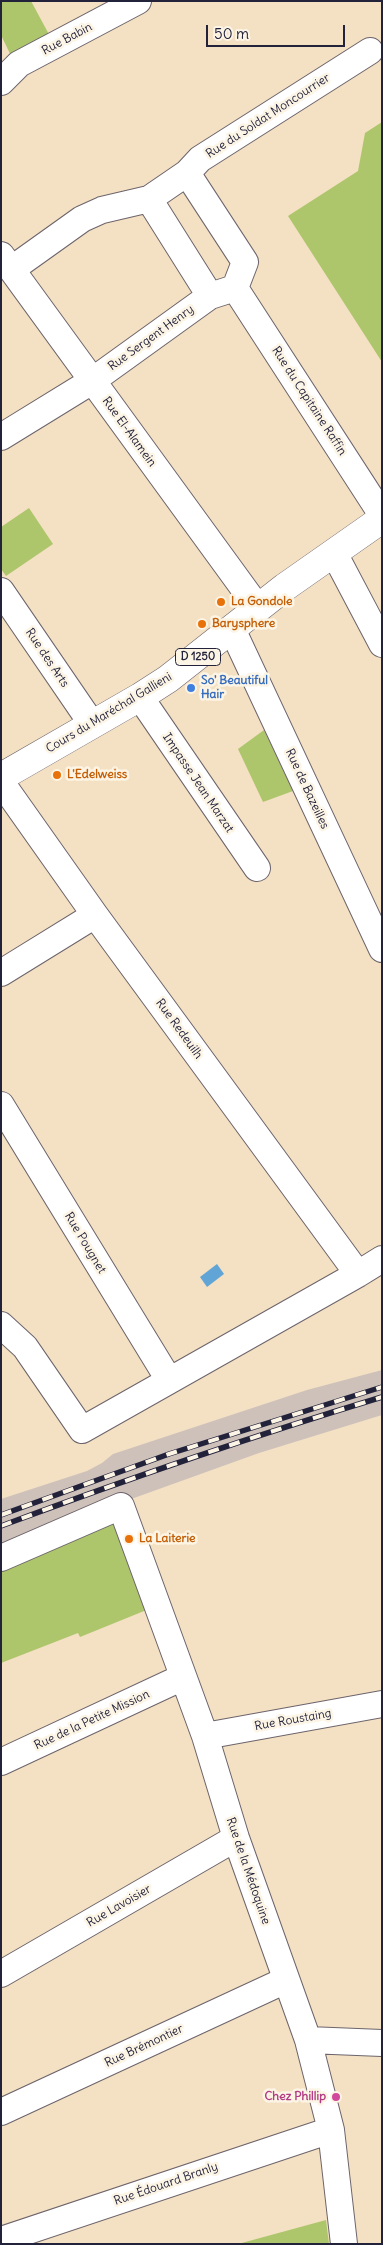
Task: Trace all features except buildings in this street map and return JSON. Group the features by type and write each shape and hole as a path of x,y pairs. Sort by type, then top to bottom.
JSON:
{"main road":[{"name":"Cours du Maréchal Gallieni","path":"1,777 140,697 193,660 258,608 382,519"}],"street":[{"name":"Rue Babin","path":"1,82 19,64 138,1"},
{"name":"Rue du Soldat Moncourrier","path":"6,262 82,219 102,210 149,199 187,173 200,159 370,51"},
{"path":"187,173 245,262 235,288"},
{"path":"149,199 210,296"},
{"name":"Rue El-Alamein","path":"6,262 258,608"},
{"name":"Rue Sergent Henry","path":"1,436 92,381 210,296 235,288"},
{"name":"Rue du Capitaine Raffin","path":"235,288 382,515"},
{"path":"334,553 382,644"},
{"name":"Rue des Arts","path":"1,591 92,724"},
{"name":"Rue de Bazeilles","path":"232,630 382,949"},
{"name":"Impasse Jean Marzat","path":"140,697 257,868"},
{"name":"Rue Redeuilh","path":"1,782 95,915 358,1274"},
{"path":"1,973 95,915"},
{"name":"Rue Pougnet","path":"1,1105 169,1380"},
{"path":"1,1325 25,1347 82,1430 382,1259"},
{"name":"Rue de la Médoquine","path":"1,1558 121,1506 205,1736 236,1838 308,2040 332,2130 344,2244"},
{"name":"Rue de la Petite Mission","path":"1,1762 183,1677"},
{"name":"Rue Roustaing","path":"205,1736 382,1704"},
{"name":"Rue Lavoisier","path":"1,1974 236,1838"},
{"name":"Rue Brémontier","path":"1,2112 286,1980"},
{"path":"308,2040 382,2043"},
{"name":"Rue Édouard Branly","path":"1,2240 332,2130"}],"shaded area":[{"path":"382,1370 382,1415 259,1453 134,1498 56,1522 1,1545 1,1499 87,1471 102,1463 113,1454 307,1390"}],"green space":[{"path":"1,1 31,1 52,40 14,62 1,35"},
{"path":"382,122 382,362 288,216 358,171 365,133"},
{"path":"29,508 53,544 6,576 1,569 1,527"},
{"path":"264,730 293,791 263,802 238,749"},
{"path":"115,1518 149,1609 80,1637 78,1633 1,1663 1,1570"},
{"path":"326,2220 329,2244 238,2244"}],"water":[{"path":"217,1264 224,1274 207,1287 200,1277"}],"railway":[{"path":"1,1515 169,1454 382,1387"},
{"path":"1,1526 190,1458 382,1397"}],"place":[{"name":"La Gondole","path":"221,602"},
{"name":"Barysphere","path":"202,624"},
{"name":"So' Beautiful Hair","path":"191,688"},
{"name":"L'Edelweiss","path":"57,775"},
{"name":"La Laiterie","path":"129,1539"},
{"name":"Chez Phillip","path":"336,2097"}]}
